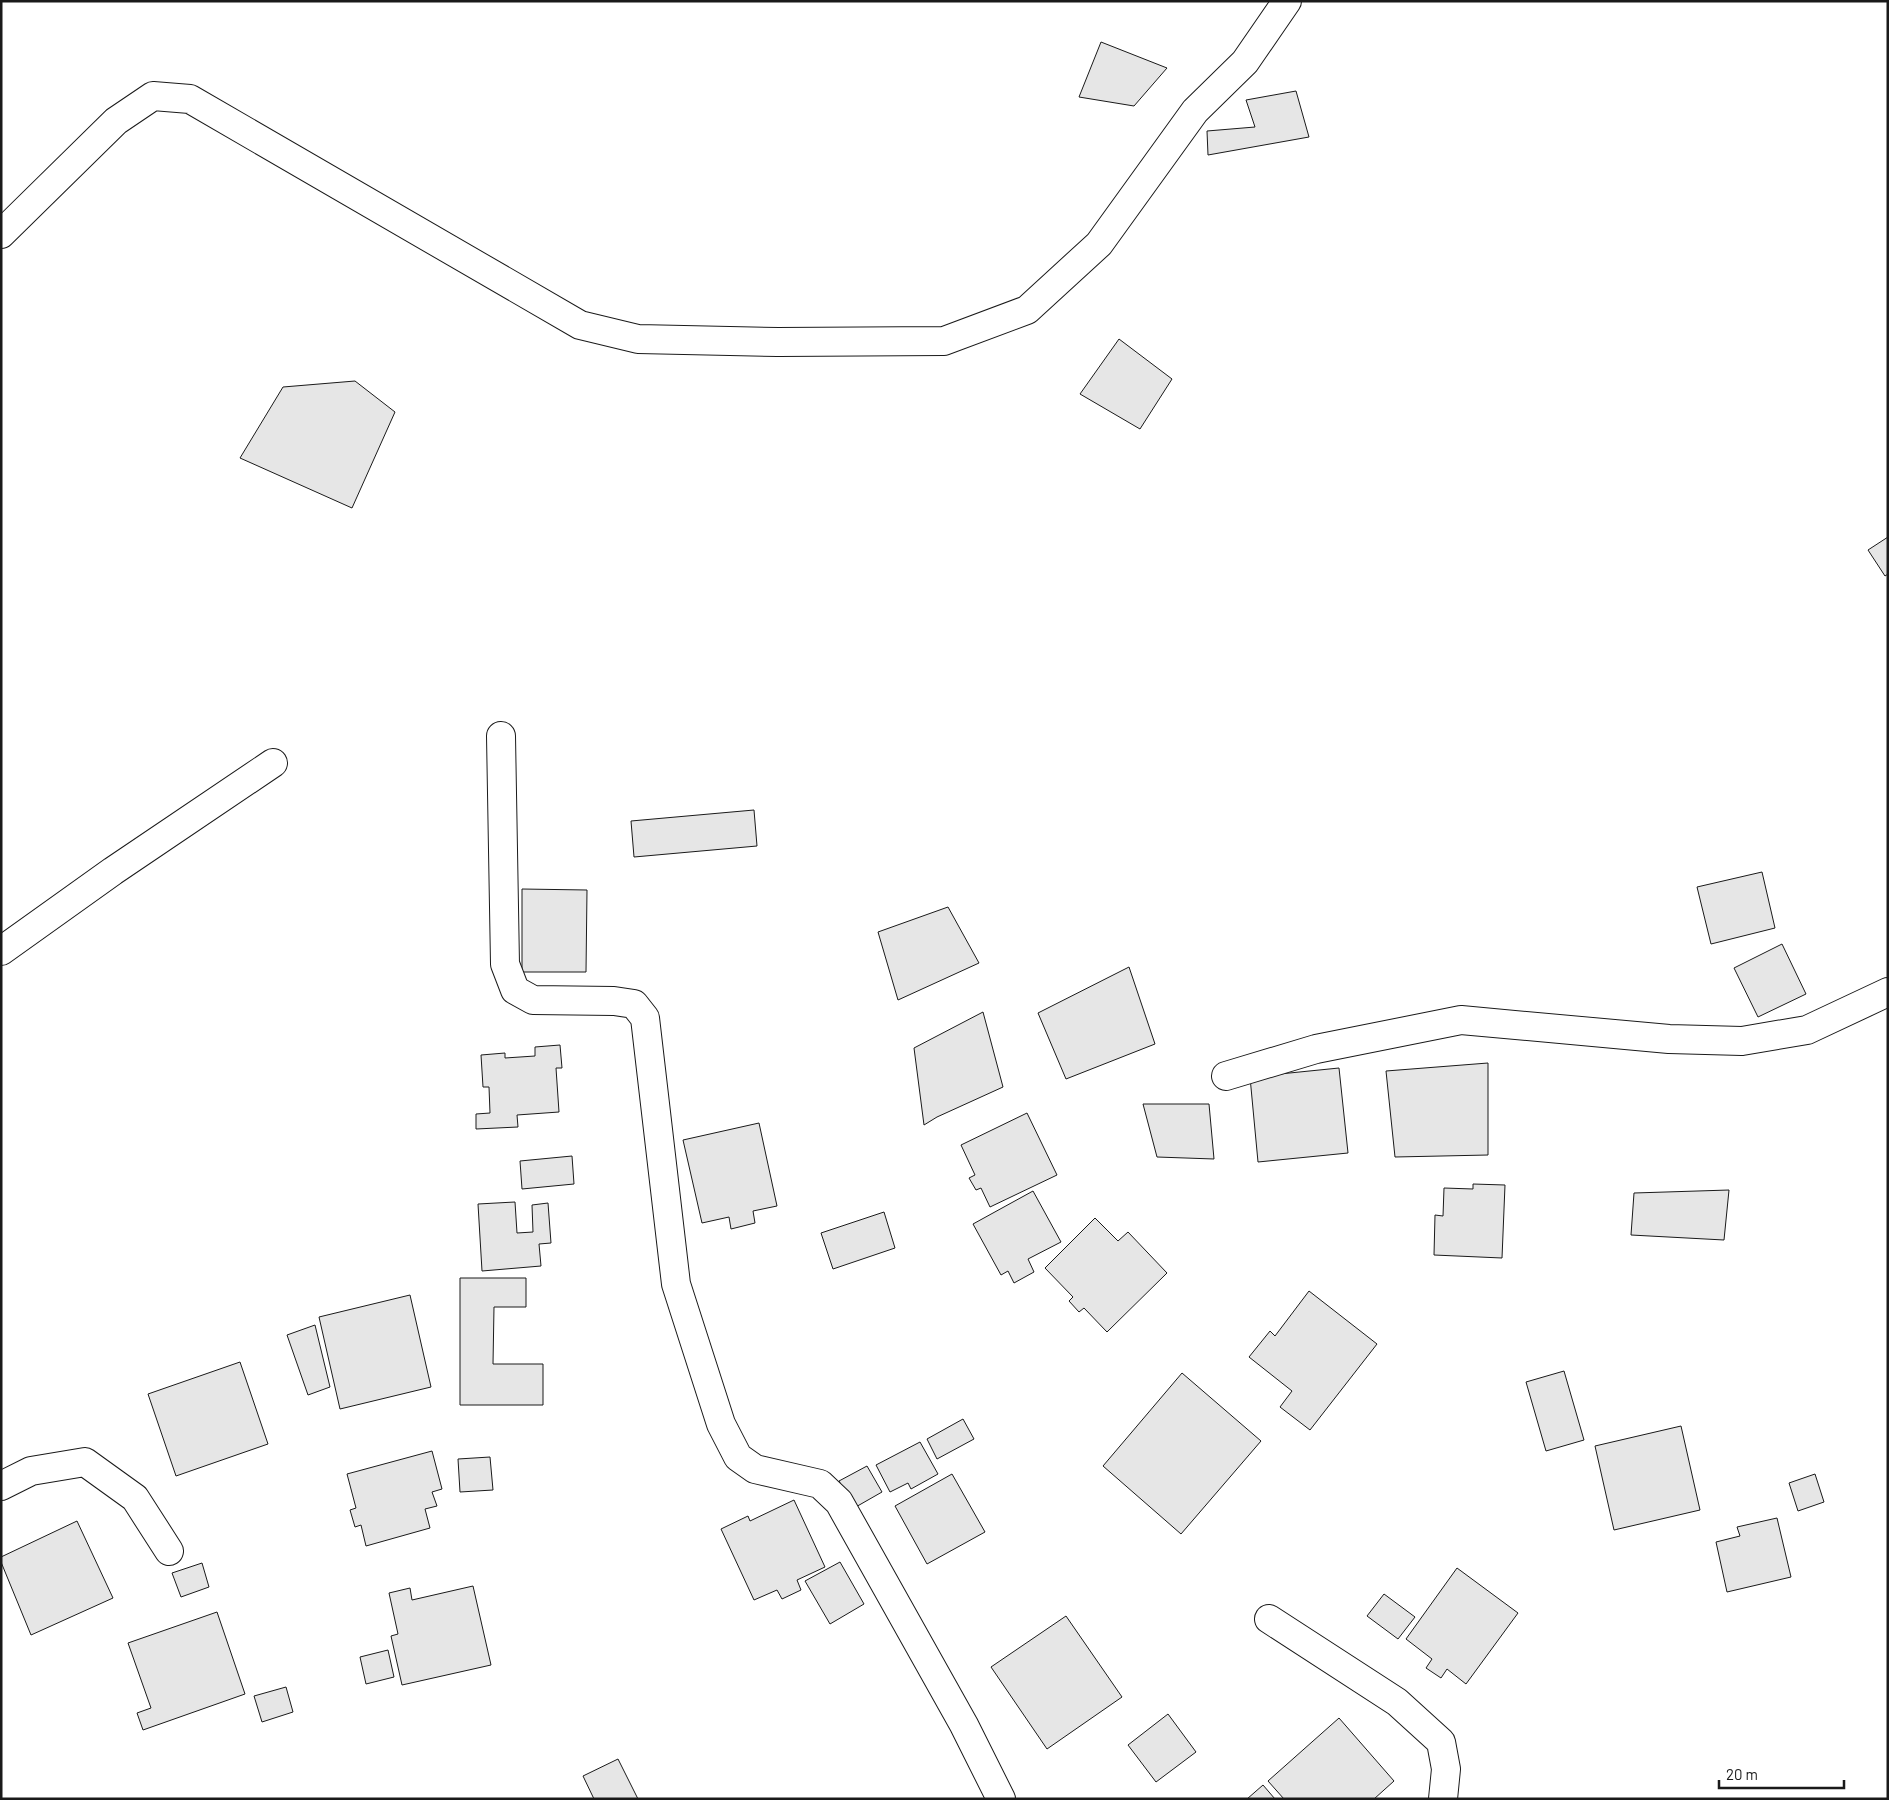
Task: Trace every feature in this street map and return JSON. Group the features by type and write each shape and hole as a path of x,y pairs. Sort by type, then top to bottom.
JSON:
{"street":[{"path":"1,234 116,121 153,96 190,99 580,325 638,339 778,342 944,341 1026,310 1099,244 1195,111 1245,62 1287,1"},
{"path":"501,736 505,964 515,990 533,1000 614,1001 634,1004 645,1018 676,1284 721,1424 738,1457 755,1469 820,1484 839,1502 964,1725 1001,1799"},
{"path":"1,951 113,871 273,763"},
{"path":"1226,1076 1316,1049 1461,1020 1669,1039 1742,1041 1807,1030 1888,992"},
{"path":"1,1486 32,1471 85,1462 134,1498 169,1551"},
{"path":"1268,1618 1397,1702 1441,1742 1446,1768 1443,1799"}],"building":[{"path":"1101,42 1167,68 1134,106 1079,97"},
{"path":"1296,91 1309,137 1208,155 1207,131 1255,127 1246,100"},
{"path":"1119,339 1172,379 1140,429 1080,394"},
{"path":"355,381 395,412 352,508 240,458 283,387"},
{"path":"1888,537 1888,574 1885,576 1868,550"},
{"path":"754,810 757,846 634,857 631,821"},
{"path":"1762,872 1775,928 1711,944 1697,887"},
{"path":"522,889 587,890 586,972 522,972"},
{"path":"948,907 979,963 898,1000 878,932"},
{"path":"1782,944 1806,994 1758,1017 1734,968"},
{"path":"1129,967 1155,1044 1066,1079 1038,1013"},
{"path":"983,1012 1003,1087 937,1117 924,1125 914,1048"},
{"path":"560,1045 562,1068 556,1068 559,1112 517,1115 518,1127 476,1129 476,1114 490,1113 489,1087 483,1087 481,1055 505,1053 505,1058 535,1056 535,1047"},
{"path":"1488,1063 1488,1155 1395,1157 1386,1071"},
{"path":"1339,1068 1348,1153 1258,1162 1250,1077"},
{"path":"1143,1104 1209,1104 1214,1159 1157,1157"},
{"path":"1027,1113 1057,1175 990,1207 981,1188 976,1190 969,1178 975,1175 961,1145"},
{"path":"759,1123 777,1206 753,1211 755,1223 731,1229 729,1217 702,1223 683,1140"},
{"path":"572,1156 574,1184 522,1189 520,1161"},
{"path":"1473,1184 1505,1185 1502,1258 1434,1255 1435,1215 1443,1216 1444,1188 1473,1189"},
{"path":"1729,1190 1724,1240 1631,1235 1634,1193"},
{"path":"1033,1191 1061,1242 1028,1259 1034,1272 1014,1283 1008,1271 1001,1275 973,1224"},
{"path":"515,1202 517,1233 533,1232 532,1205 548,1203 551,1243 539,1244 541,1266 482,1271 478,1204"},
{"path":"884,1212 895,1248 833,1269 821,1233"},
{"path":"1095,1218 1118,1241 1128,1232 1167,1273 1107,1332 1084,1308 1079,1312 1069,1301 1073,1297 1045,1268"},
{"path":"460,1278 526,1278 526,1307 494,1307 493,1364 543,1364 543,1405 460,1405"},
{"path":"1309,1291 1377,1344 1310,1430 1280,1407 1292,1391 1249,1357 1270,1331 1275,1336"},
{"path":"410,1295 431,1387 340,1409 319,1317"},
{"path":"315,1325 330,1387 308,1395 287,1335"},
{"path":"240,1362 268,1444 176,1476 148,1394"},
{"path":"1564,1371 1584,1440 1546,1451 1526,1382"},
{"path":"1182,1373 1261,1441 1181,1534 1103,1466"},
{"path":"963,1419 974,1439 937,1459 927,1439"},
{"path":"1681,1426 1700,1510 1614,1530 1595,1446"},
{"path":"920,1442 938,1474 911,1489 908,1483 890,1492 876,1465"},
{"path":"432,1451 442,1489 432,1492 437,1506 425,1509 430,1528 366,1546 361,1525 355,1527 350,1510 356,1508 347,1474"},
{"path":"490,1457 493,1490 460,1492 458,1459"},
{"path":"867,1466 882,1492 854,1508 839,1481"},
{"path":"952,1474 985,1532 927,1564 895,1506"},
{"path":"1815,1474 1824,1502 1798,1511 1789,1483"},
{"path":"794,1500 825,1567 797,1580 801,1590 782,1599 777,1590 754,1600 721,1529 748,1516 750,1521"},
{"path":"1777,1518 1791,1577 1727,1592 1716,1542 1740,1536 1737,1527"},
{"path":"77,1521 113,1598 31,1635 1,1562 1,1557"},
{"path":"840,1562 864,1604 830,1624 805,1581"},
{"path":"202,1563 209,1587 181,1597 172,1573"},
{"path":"1457,1568 1518,1613 1466,1684 1447,1669 1441,1678 1426,1668 1432,1659 1406,1639"},
{"path":"473,1586 491,1665 402,1685 391,1636 398,1634 389,1593 410,1588 412,1600"},
{"path":"1384,1594 1415,1617 1398,1639 1367,1616"},
{"path":"217,1612 245,1694 143,1730 137,1713 151,1708 128,1643"},
{"path":"1066,1616 1122,1697 1047,1749 991,1667"},
{"path":"388,1650 394,1677 366,1684 360,1657"},
{"path":"286,1687 293,1712 262,1722 254,1696"},
{"path":"1168,1714 1196,1752 1156,1782 1128,1745"},
{"path":"1339,1718 1394,1781 1374,1799 1284,1799 1268,1781"},
{"path":"618,1759 638,1799 594,1799 583,1776"},
{"path":"1263,1785 1275,1799 1247,1799"}]}
